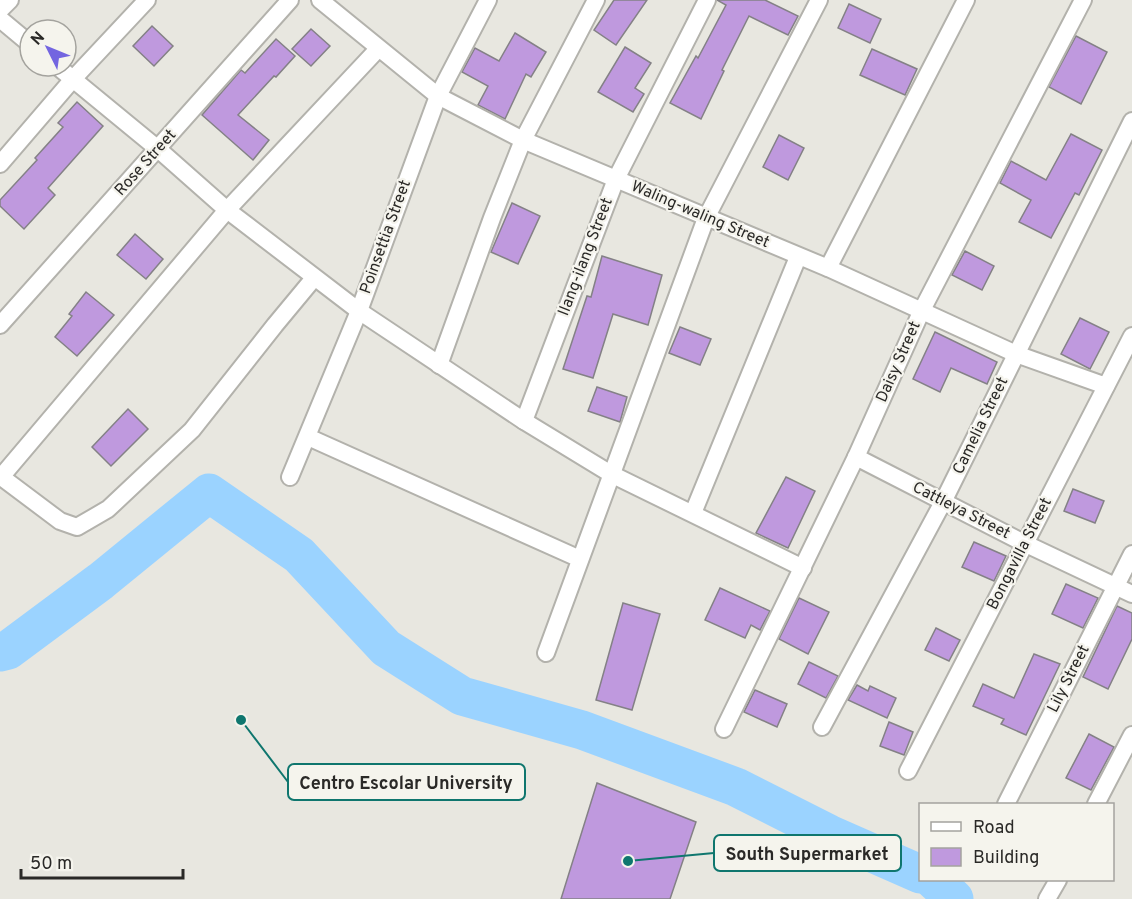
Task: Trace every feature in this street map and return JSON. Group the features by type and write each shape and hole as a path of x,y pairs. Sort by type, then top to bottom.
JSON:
{"street":[{"path":"0,10 10,0"},
{"path":"0,164 73,79 147,0"},
{"name":"Rose Street","path":"0,325 290,0"},
{"name":"Waling-waling Street","path":"320,0 438,96 523,140 828,268 1016,354 1106,386"},
{"name":"Poinsettia Street","path":"290,477 359,311 438,96 488,0"},
{"path":"439,365 523,140 596,0"},
{"name":"Ilang-ilang Street","path":"524,421 616,179 707,0"},
{"path":"546,653 706,218 819,0"},
{"path":"828,268 966,0"},
{"name":"Daisy Street","path":"724,729 856,458 922,310 1083,0"},
{"path":"0,19 18,34"},
{"path":"314,278 192,430 108,509 88,522 77,527 60,521 0,477 227,210 378,49"},
{"path":"73,79 227,210 314,278 439,365 524,421 611,474 803,568"},
{"name":"Camelia Street","path":"822,727 943,502 1132,121"},
{"path":"693,513 798,256"},
{"name":"Bongavilla Street","path":"908,771 1132,336"},
{"path":"308,437 580,559"},
{"name":"Cattleya Street","path":"856,458 1026,544 1132,594"},
{"name":"Lily Street","path":"1006,803 1132,554"},
{"path":"1097,803 1132,735"},
{"path":"1047,899 1057,881"}],"building":[{"path":"614,0 647,0 616,45 594,30"},
{"path":"717,0 765,0 798,16 788,35 749,16 701,119 670,103 696,56 698,58 726,5"},
{"path":"849,4 881,19 870,43 838,28"},
{"path":"152,26 173,46 154,66 133,46"},
{"path":"311,29 330,46 311,66 292,49"},
{"path":"515,33 546,52 531,77 526,74 505,119 478,105 488,86 462,72 475,48 499,61"},
{"path":"1076,36 1107,52 1081,104 1049,87"},
{"path":"276,39 295,56 238,115 269,140 253,160 202,115 241,70 245,73"},
{"path":"625,47 651,63 635,88 644,94 633,112 598,92"},
{"path":"872,49 917,69 905,95 860,75"},
{"path":"77,102 103,126 48,188 55,195 24,229 0,206 0,200 37,160 35,158 63,127 58,123"},
{"path":"1071,134 1102,150 1079,195 1075,193 1051,238 1019,222 1031,200 1000,183 1011,161 1046,180"},
{"path":"779,135 804,148 788,180 763,167"},
{"path":"512,203 540,216 518,264 491,252"},
{"path":"135,234 163,259 146,279 117,255"},
{"path":"965,251 994,266 982,290 952,275"},
{"path":"602,256 662,275 648,325 613,314 593,378 563,369 587,296 591,297"},
{"path":"86,292 114,315 77,356 55,337 72,316 69,314"},
{"path":"1080,318 1109,332 1090,369 1061,354"},
{"path":"680,327 711,339 700,365 669,353"},
{"path":"935,332 997,362 987,384 951,368 940,392 913,379"},
{"path":"597,387 627,397 620,422 588,411"},
{"path":"128,409 148,429 111,466 92,447"},
{"path":"786,477 815,491 788,548 756,533"},
{"path":"1073,489 1104,501 1095,523 1064,511"},
{"path":"974,542 1006,556 994,581 962,567"},
{"path":"1066,584 1098,598 1083,628 1052,614"},
{"path":"720,588 770,611 760,630 751,625 745,638 705,620"},
{"path":"799,598 829,612 808,654 779,639"},
{"path":"623,603 660,614 632,710 596,700"},
{"path":"1117,606 1132,613 1132,639 1108,689 1083,677"},
{"path":"936,628 960,640 949,661 925,650"},
{"path":"1034,654 1060,664 1026,735 1001,724 1004,719 973,706 983,684 1014,698"},
{"path":"809,662 838,676 826,698 798,684"},
{"path":"857,685 868,691 870,686 896,698 887,718 848,700"},
{"path":"755,690 787,704 777,727 744,712"},
{"path":"889,722 913,732 904,755 880,746"},
{"path":"1089,734 1114,747 1091,790 1066,778"},
{"path":"597,783 696,822 670,899 561,899"}],"waterway":[{"path":"0,652 8,650 101,581 209,493 299,555 386,648 462,696 582,730 736,787 829,834 919,874"},
{"path":"935,881 954,899"}],"place":[{"name":"Centro Escolar University","path":"241,720"},
{"name":"South Supermarket","path":"628,861"}]}
